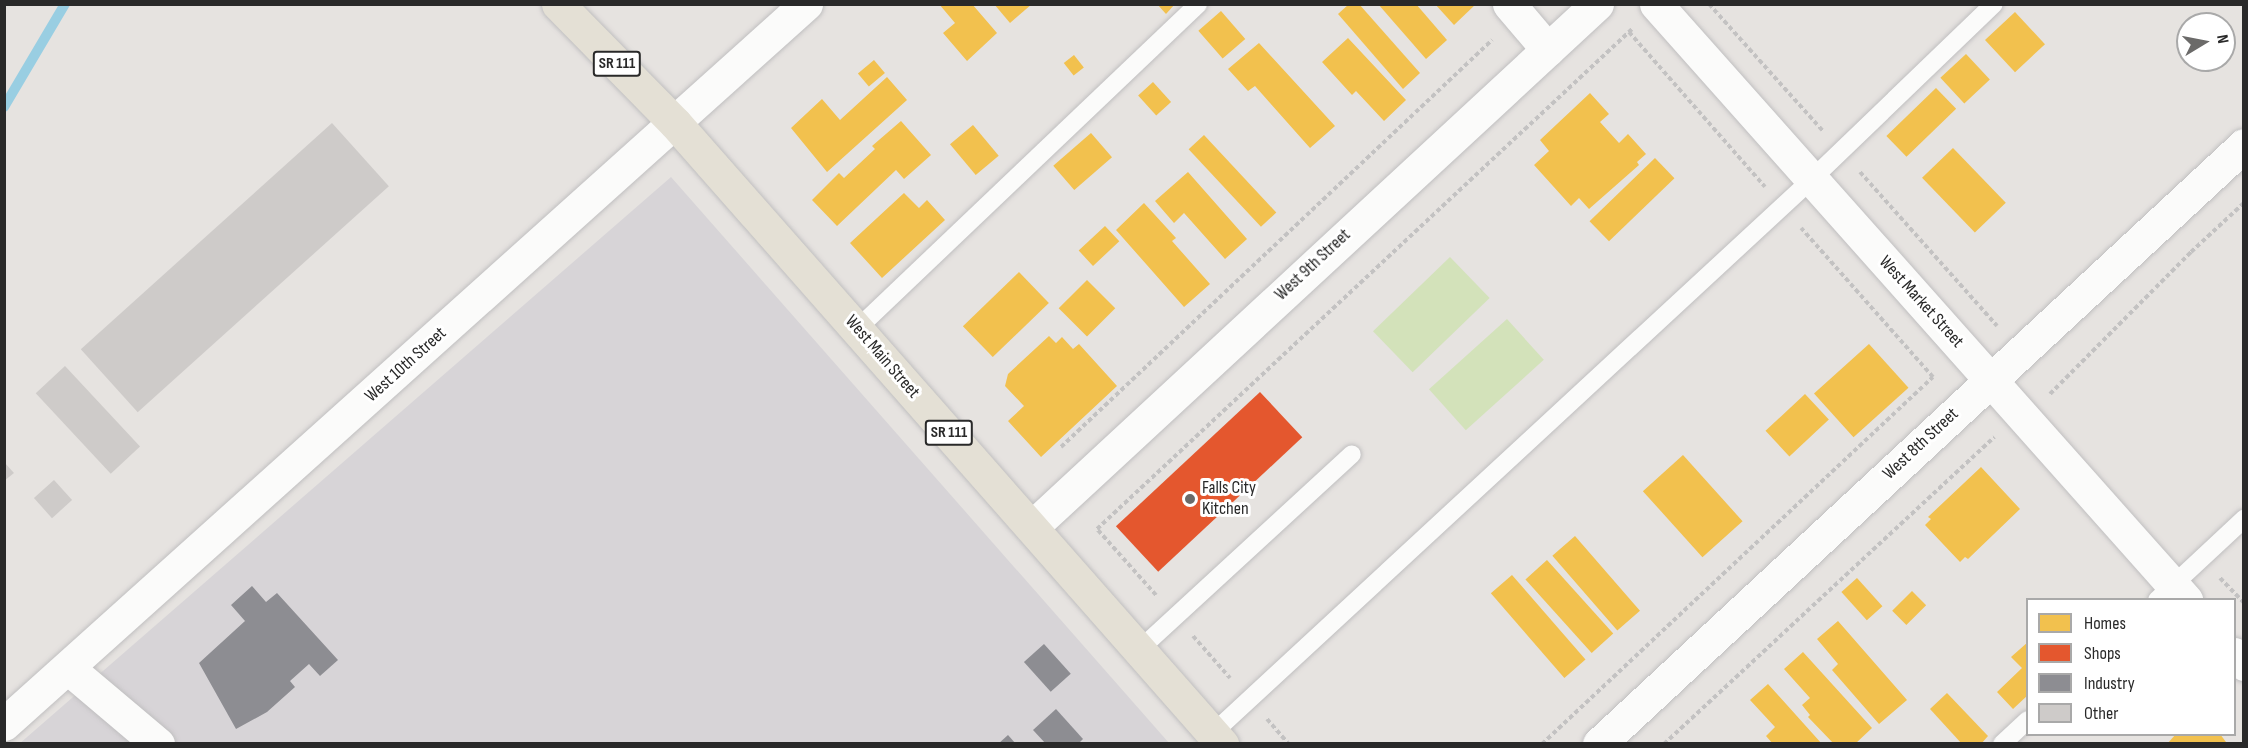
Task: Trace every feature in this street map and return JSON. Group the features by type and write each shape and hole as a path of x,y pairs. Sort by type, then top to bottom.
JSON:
{"main road":[{"name":"West Main Street","path":"558,4 675,123 1218,738"}],"street":[{"name":"West 10th Street","path":"4,724 806,4"},
{"path":"1509,4 1548,50"},
{"name":"West 9th Street","path":"1032,527 1597,4"},
{"name":"West Market Street","path":"1657,5 1990,380 2172,595"},
{"name":"West 8th Street","path":"1599,744 2244,145"},
{"path":"68,668 158,744"}],"lane":[{"path":"857,329 1198,4"},
{"path":"1218,738 1249,699 1812,179 1994,4"},
{"path":"1139,650 1352,454"},
{"path":"2172,595 2202,558 2244,519"},
{"path":"2002,744 2026,722"}],"path":[{"path":"1709,4 1995,322 2058,403"},
{"path":"1289,744 1097,529 1657,5"},
{"path":"2050,394 2244,203"},
{"path":"1542,744 1933,377"},
{"path":"1664,744 1991,440"},
{"path":"2202,558 2244,603"}],"shaded area":[{"path":"671,177 1169,743 19,744"}],"green space":[{"path":"1450,257 1490,298 1413,372 1373,331"},
{"path":"1507,319 1544,360 1466,430 1429,389"}],"building: Homes":[{"path":"939,4 972,4 997,33 967,61 943,33 955,23"},
{"path":"994,4 1032,4 1010,23"},
{"path":"1157,4 1175,4 1166,14"},
{"path":"1349,4 1359,4 1420,73 1403,89 1338,14"},
{"path":"1378,4 1416,4 1447,40 1426,59"},
{"path":"1435,4 1476,4 1454,25"},
{"path":"1221,11 1245,39 1223,59 1198,31"},
{"path":"2015,12 2045,44 2015,72 1985,40"},
{"path":"1348,38 1406,100 1384,121 1356,91 1352,95 1322,62"},
{"path":"1259,43 1335,126 1310,148 1255,86 1248,91 1228,69"},
{"path":"1966,54 1990,80 1964,103 1940,78"},
{"path":"1074,55 1084,68 1074,76 1064,63"},
{"path":"874,60 885,73 869,87 858,73"},
{"path":"887,77 907,100 827,172 791,128 822,99 840,120"},
{"path":"1153,82 1171,102 1156,115 1138,95"},
{"path":"1936,88 1956,109 1907,157 1886,136"},
{"path":"1590,93 1609,114 1600,122 1619,143 1628,134 1646,154 1637,162 1639,165 1589,209 1579,198 1571,206 1534,165 1549,151 1540,140"},
{"path":"901,121 931,155 904,179 896,170 837,226 812,200 839,173 844,178 875,149 872,146"},
{"path":"973,125 999,156 976,175 950,144"},
{"path":"1091,133 1112,157 1074,190 1053,166"},
{"path":"1204,135 1276,213 1261,227 1189,149"},
{"path":"1953,148 2006,203 1975,233 1922,178"},
{"path":"1655,158 1674,178 1609,241 1590,221"},
{"path":"1188,172 1247,239 1225,259 1184,213 1174,223 1155,201"},
{"path":"904,193 919,208 927,200 945,220 882,278 850,243"},
{"path":"1144,203 1176,238 1172,241 1210,284 1184,307 1116,230"},
{"path":"1105,226 1119,241 1093,266 1079,251"},
{"path":"1019,272 1049,303 993,357 963,326"},
{"path":"1087,280 1115,308 1087,337 1059,308"},
{"path":"1049,336 1056,343 1062,337 1073,349 1079,344 1117,386 1041,457 1008,421 1024,406 1005,386 1008,374"},
{"path":"1869,344 1908,388 1853,437 1814,394"},
{"path":"1805,394 1829,420 1789,456 1766,431"},
{"path":"1683,455 1743,521 1702,557 1643,491"},
{"path":"1981,467 2020,509 1968,559 1965,557 1960,562 1925,525 1931,519 1928,517"},
{"path":"1575,536 1640,611 1617,630 1552,556"},
{"path":"1547,560 1613,634 1592,653 1525,579"},
{"path":"1512,575 1585,660 1564,678 1491,593"},
{"path":"1857,578 1882,606 1867,620 1841,592"},
{"path":"1912,591 1926,605 1906,625 1892,611"},
{"path":"1838,621 1907,700 1879,724 1832,670 1838,664 1817,639"},
{"path":"2026,644 2026,697 2013,709 1997,692 2022,668 2011,657"},
{"path":"1803,652 1872,728 1855,744 1834,744 1808,717 1810,715 1802,705 1810,698 1784,669"},
{"path":"1768,684 1822,744 1773,744 1766,736 1775,727 1750,700"},
{"path":"1947,693 1988,736 1981,744 1962,744 1930,709"},
{"path":"2174,736 2222,736 2226,742 2167,744"}],"building: Shops":[{"name":"Falls City Kitchen","path":"1260,392 1302,437 1158,572 1116,526"}],"building: Industry":[{"path":"252,586 266,602 277,593 338,660 320,676 309,664 290,681 295,687 267,712 236,729 199,663 245,621 231,605"},
{"path":"1044,644 1071,674 1051,692 1024,662"},
{"path":"1056,709 1083,739 1078,744 1046,744 1033,730"},
{"path":"1008,735 1016,744 998,744"}],"building: Other":[{"path":"332,123 389,186 138,412 81,349"},
{"path":"65,366 140,446 111,474 36,393"},
{"path":"4,462 14,473 4,481"},
{"path":"54,480 72,500 52,518 34,498"}],"waterway":[{"path":"4,107 65,4"}],"place":[{"name":"Falls City Kitchen","path":"1190,499"}]}
